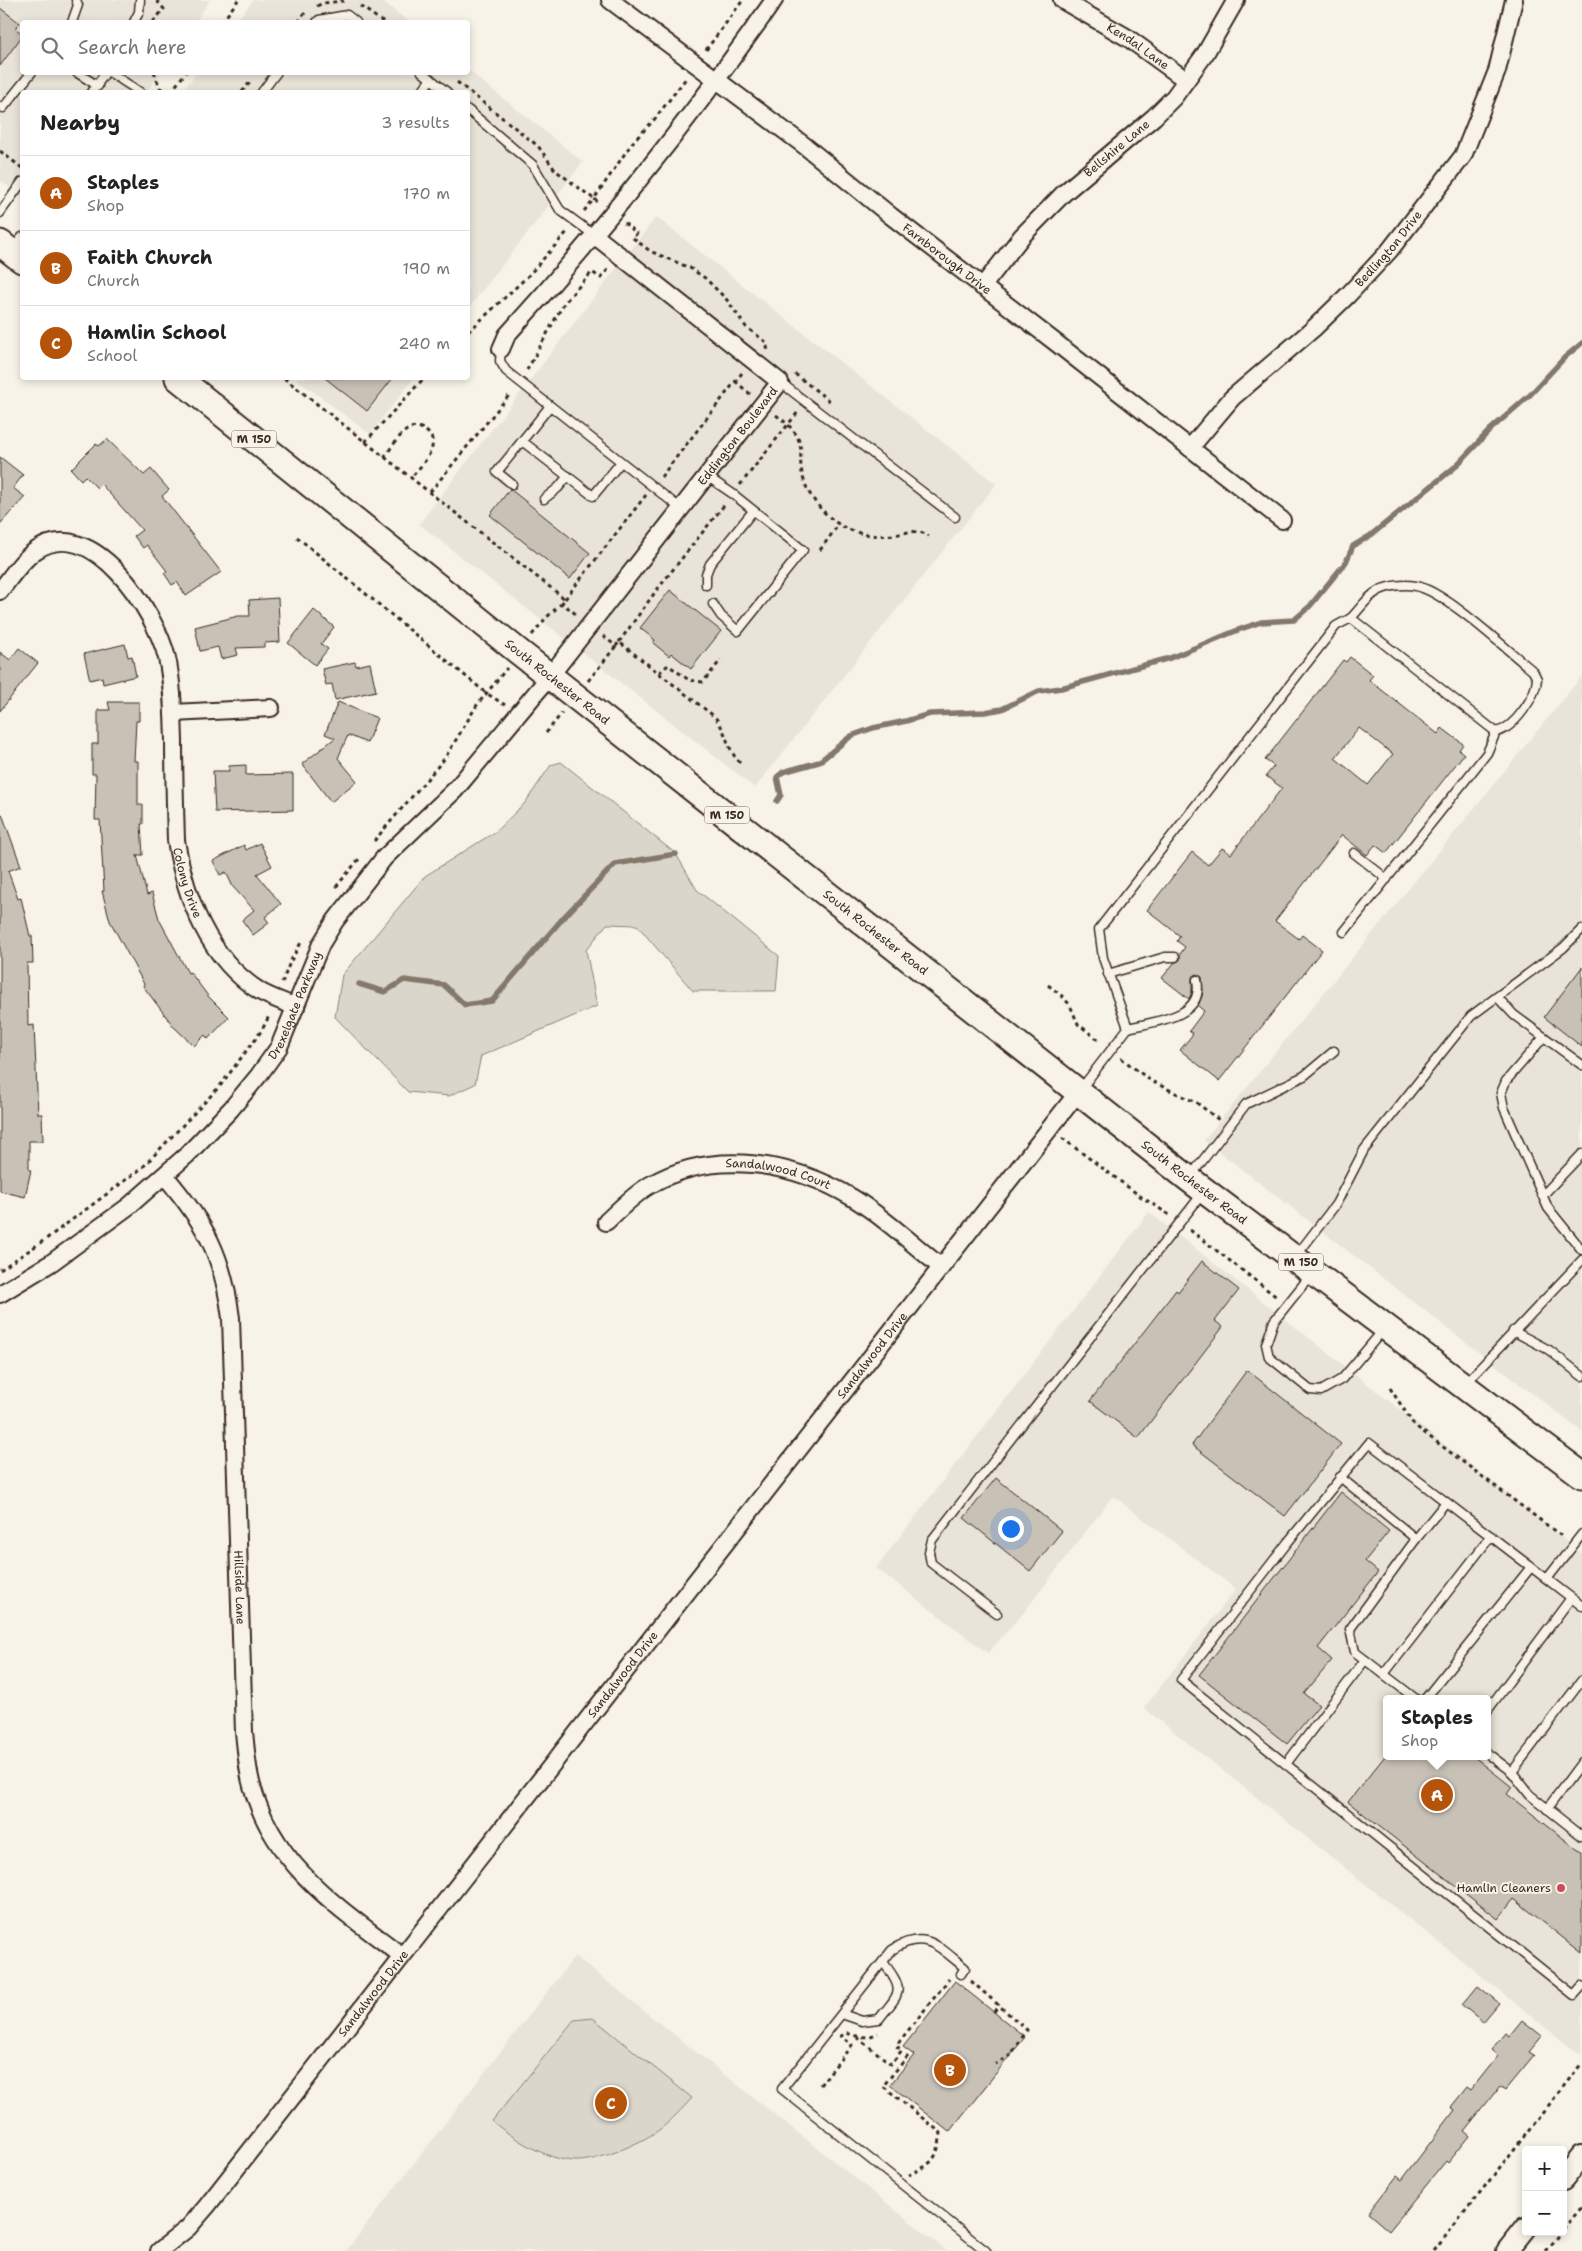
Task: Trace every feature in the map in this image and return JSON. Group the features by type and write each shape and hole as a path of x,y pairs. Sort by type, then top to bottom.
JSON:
{"main road":[{"name":"South Rochester Road","path":"180,380 368,532 1197,1185 1582,1474"}],"street":[{"name":"Farnborough Drive","path":"610,0 718,78 982,287 1282,520"},
{"path":"501,349 507,335 594,235 718,78 774,0"},
{"name":"Kendal Lane","path":"1062,0 1128,38 1186,80"},
{"name":"Bellshire Lane","path":"982,287 1022,236 1064,193 1154,117 1186,80 1205,54 1236,0"},
{"name":"Bedlington Drive","path":"1190,448 1232,398 1313,329 1348,295 1389,251 1463,156 1497,71 1514,0"},
{"name":"Eddington Boulevard","path":"550,676 705,475 786,377 594,235"},
{"name":"Colony Drive","path":"0,591 21,564 36,550 52,544 70,543 82,546 102,557 136,594 163,643 170,676 173,713 176,840 180,865 194,911 212,943 244,978 268,996 296,1007"},
{"name":"Drexelgate Parkway","path":"0,1294 83,1241 165,1176 219,1121 259,1075 279,1047 318,952 335,921 384,858 455,790 550,676"},
{"path":"173,713 270,708"},
{"name":"Sandalwood Drive","path":"159,2251 188,2228 207,2206 401,1955 1079,1091"},
{"name":"Sandalwood Court","path":"606,1222 629,1200 650,1185 675,1173 720,1164 769,1166 809,1176 854,1199 940,1267"},
{"name":"Hillside Lane","path":"165,1176 190,1205 205,1229 216,1251 228,1291 231,1327 244,1732 251,1784 269,1829 284,1853 301,1874 401,1955"},
{"path":"1567,2175 1582,2156"},
{"path":"1507,2251 1522,2232"}],"lane":[{"path":"73,20 78,5 76,0"},
{"path":"135,20 139,12 140,0"},
{"path":"319,20 347,16 353,20"},
{"path":"0,106 3,108 30,75"},
{"path":"80,75 98,89 106,75"},
{"path":"113,75 137,90"},
{"path":"264,90 275,75"},
{"path":"426,75 445,90"},
{"path":"423,90 431,79"},
{"path":"470,112 534,165 560,210 594,235"},
{"path":"0,213 20,185"},
{"path":"501,349 500,361 506,371 680,508"},
{"path":"786,377 955,517"},
{"path":"512,484 497,472 550,406"},
{"path":"522,441 593,496 621,462"},
{"path":"705,475 803,550 738,631 720,616 713,604"},
{"path":"544,499 558,488 568,476"},
{"path":"706,585 706,574 710,564 753,511"},
{"path":"1128,1028 1103,958 1099,929 1336,626 1351,618 1377,591 1399,586 1417,586 1428,590 1463,614 1533,671 1537,679 1537,688 1530,701 1510,725 1504,731 1496,732 1351,618"},
{"path":"1344,932 1486,752 1496,732"},
{"path":"1354,853 1387,879"},
{"path":"1386,1327 1342,1379 1321,1391 1310,1390 1269,1357 1266,1344 1274,1321 1364,1150 1471,1016 1563,948 1582,929"},
{"path":"1108,974 1164,956 1175,957"},
{"path":"1079,1091 1128,1028 1184,1013 1195,1002 1199,990 1197,980"},
{"path":"1497,997 1514,1016 1582,1065"},
{"path":"1544,1037 1506,1081 1500,1093 1504,1108 1548,1208 1582,1250"},
{"path":"997,1614 931,1563 929,1552 932,1540 1197,1185 1228,1128 1246,1104 1304,1076 1334,1051"},
{"path":"1543,1195 1582,1154"},
{"path":"1464,1385 1582,1260"},
{"path":"1513,1331 1549,1350 1582,1376"},
{"path":"1581,1604 1369,1443 1288,1542 1182,1680 1574,1995 1582,1986"},
{"path":"1340,1477 1416,1539"},
{"path":"1411,1695 1355,1652 1350,1628 1446,1502"},
{"path":"1547,1579 1582,1534"},
{"path":"1384,1674 1491,1536"},
{"path":"1428,1695 1531,1567"},
{"path":"1491,1706 1571,1598"},
{"path":"1286,1764 1365,1660"},
{"path":"1512,1772 1582,1680"},
{"path":"1491,1756 1512,1772 1530,1795 1582,1836"},
{"path":"1547,1809 1582,1762"},
{"path":"961,1974 964,1968 931,1941 917,1940 904,1942 892,1950 782,2090 986,2251"},
{"path":"842,2014 862,2021 879,2019 898,1995 898,1980 883,1962"}],"path":[{"path":"155,20 164,9 156,0"},
{"path":"223,20 238,0"},
{"path":"586,208 632,143 653,121 743,0"},
{"path":"155,75 160,88 163,90"},
{"path":"172,90 184,75"},
{"path":"0,151 20,166"},
{"path":"594,199 601,204"},
{"path":"623,222 637,233 627,246"},
{"path":"470,330 534,269 567,232"},
{"path":"633,238 650,251 690,268 705,278 727,300 746,327 766,342 769,353"},
{"path":"526,371 564,303 592,272 601,278 611,265"},
{"path":"661,477 745,370"},
{"path":"786,377 839,408"},
{"path":"287,380 430,492 564,601 576,614"},
{"path":"365,442 422,380"},
{"path":"735,381 749,393"},
{"path":"430,492 511,393"},
{"path":"740,485 798,412"},
{"path":"776,415 788,424 800,442 801,466 808,492 824,513 839,524 868,535 914,531 923,532 930,536"},
{"path":"384,457 404,433 411,428 418,427 426,430 431,437 433,445 430,454 411,478"},
{"path":"538,629 564,601 645,497"},
{"path":"604,661 620,642 656,591 725,504"},
{"path":"820,550 839,524"},
{"path":"297,537 495,699"},
{"path":"607,639 616,646"},
{"path":"620,642 715,717 725,731 729,749 741,764"},
{"path":"659,673 668,665 689,680 703,682 722,660"},
{"path":"546,733 556,721"},
{"path":"1048,985 1070,1005 1078,1024 1091,1034"},
{"path":"0,1270 46,1239 142,1168 220,1086 262,1030"},
{"path":"1131,1066 1162,1088 1197,1103 1228,1128"},
{"path":"1061,1137 1140,1196 1170,1214"},
{"path":"1194,1232 1275,1296"},
{"path":"1390,1388 1414,1425 1564,1538"},
{"path":"961,1974 999,2004 1027,2030 1010,2056 996,2064"},
{"path":"856,2036 891,2064 902,2050 896,2046 950,1978"},
{"path":"994,2012 999,2004"},
{"path":"897,2181 930,2163 938,2154 941,2133 883,2086 908,2056"},
{"path":"1434,2251 1582,2063"},
{"path":"1567,2224 1582,2207"},
{"path":"1545,2251 1557,2236"}],"shaded area":[{"path":"0,0 210,0 196,20 20,20 20,75 159,75 147,90 20,90 20,195 0,180"},
{"path":"253,0 381,0 406,20 238,20"},
{"path":"470,72 583,162 470,306 470,90 183,90 195,75 470,75"},
{"path":"656,217 996,484 755,788 419,524"},
{"path":"298,380 412,380 370,434"},
{"path":"1582,676 1582,1432 1204,1140"},
{"path":"561,762 676,854 697,890 779,956 776,991 693,991 637,925 607,924 586,950 597,1006 481,1056 475,1084 449,1096 408,1092 335,1017 342,975 425,876 495,832 525,803 551,765"},
{"path":"1149,1212 1582,1553 1582,2051 1579,2054 1144,1708 1236,1589 1113,1496 1024,1612 988,1653 876,1568"},
{"path":"575,1956 947,2251 346,2251"},
{"path":"593,2018 692,2098 659,2130 641,2141 595,2159 584,2161 564,2160 530,2147 492,2121 574,2020"}],"building":[{"path":"0,8 20,23 15,28 20,32 20,39 0,66"},
{"path":"328,380 391,380 367,411"},
{"path":"107,439 144,475 151,469 169,490 162,496 221,572 186,596 177,582 172,585 164,573 167,571 147,545 143,548 134,536 142,530 101,484 97,488 85,476 81,480 71,469 96,444 99,446"},
{"path":"0,457 23,475 13,488 25,497 0,524"},
{"path":"510,489 590,553 570,579 490,515"},
{"path":"670,590 721,631 691,669 671,653 669,656 653,643 655,640 640,628"},
{"path":"278,598 280,642 264,643 264,647 236,648 238,655 221,659 218,647 200,651 195,627 238,616 250,616 249,600"},
{"path":"314,610 334,627 321,644 328,649 315,665 288,643"},
{"path":"125,644 128,657 132,656 136,676 103,684 102,677 90,680 84,654"},
{"path":"19,648 38,663 0,711 0,652 10,660"},
{"path":"1350,657 1373,675 1369,680 1438,734 1442,728 1463,744 1459,750 1464,754 1386,853 1375,845 1367,855 1342,835 1275,921 1299,939 1302,935 1322,950 1219,1081 1180,1050 1193,1034 1189,1031 1204,1011 1198,1006 1203,993 1202,977 1197,974 1192,977 1192,992 1189,999 1162,978 1174,963 1180,960 1180,954 1185,947 1177,941 1180,936 1147,910 1192,852 1208,865 1222,848 1231,854 1282,788 1266,776 1274,766 1265,760 1343,660 1346,662","holes":["1359,728 1393,754 1368,785 1335,758"]},
{"path":"355,662 356,666 370,663 376,691 335,700 332,684 326,685 322,669"},
{"path":"108,702 139,702 139,721 136,721 134,761 138,761 138,805 143,805 143,824 141,824 143,855 137,855 147,895 152,893 159,919 188,973 190,972 208,996 229,1017 208,1039 205,1035 194,1046 174,1027 143,986 144,984 110,921 102,891 104,891 100,820 95,820 96,774 92,774 92,744 98,744 98,710 110,710"},
{"path":"338,702 377,718 367,743 348,735 338,758 357,781 331,802 302,764 335,738 325,734"},
{"path":"246,765 246,775 293,774 293,810 215,812 213,771 229,771 229,766"},
{"path":"2,814 21,866 8,871 18,899 21,898 30,936 32,936 33,963 27,963 28,1026 34,1025 38,1114 42,1114 43,1141 29,1141 29,1170 31,1170 25,1197 0,1191 0,815"},
{"path":"260,843 272,866 257,874 281,904 265,917 269,923 253,935 242,920 254,910 233,887 226,872 220,875 213,861 244,845 246,850"},
{"path":"1582,967 1582,1047 1544,1017"},
{"path":"1202,1261 1239,1290 1215,1321 1223,1327 1138,1438 1090,1401 1176,1290 1178,1292"},
{"path":"1247,1370 1341,1444 1285,1516 1192,1445"},
{"path":"996,1478 1062,1531 1030,1571 964,1518"},
{"path":"1341,1492 1389,1531 1365,1561 1378,1572 1318,1648 1332,1660 1304,1694 1319,1705 1287,1744 1199,1675"},
{"path":"1383,1758 1383,1760 1478,1760 1512,1787 1507,1794 1582,1853 1582,1953 1514,1899 1498,1919 1348,1802"},
{"path":"955,1981 1025,2037 949,2132 890,2085 914,2055 903,2047"},
{"path":"1478,1986 1499,2003 1483,2022 1462,2005"},
{"path":"1522,2020 1542,2036 1529,2052 1534,2055 1506,2089 1501,2085 1464,2131 1470,2136 1448,2163 1446,2161 1389,2231 1368,2213 1397,2176 1402,2180 1455,2110 1451,2107 1467,2087 1471,2090 1498,2056 1491,2050 1505,2033 1509,2036"}],"waterway":[{"path":"777,801 781,795 777,777 783,772 819,762 851,736 873,728 930,714 985,712 1002,709 1039,691 1061,688 1170,658 1261,622 1294,620 1310,606 1346,562 1353,546 1371,535 1455,467 1491,429 1530,395 1565,357 1582,343"},
{"path":"359,984 385,992 404,980 444,985 465,1005 492,1001 563,918 615,864 676,854"}],"place":[{"name":"Staples","path":"1437,1795"},
{"name":"Hamlin Cleaners","path":"1561,1888"},
{"name":"Faith Church","path":"950,2070"},
{"name":"Hamlin School","path":"611,2103"}]}
